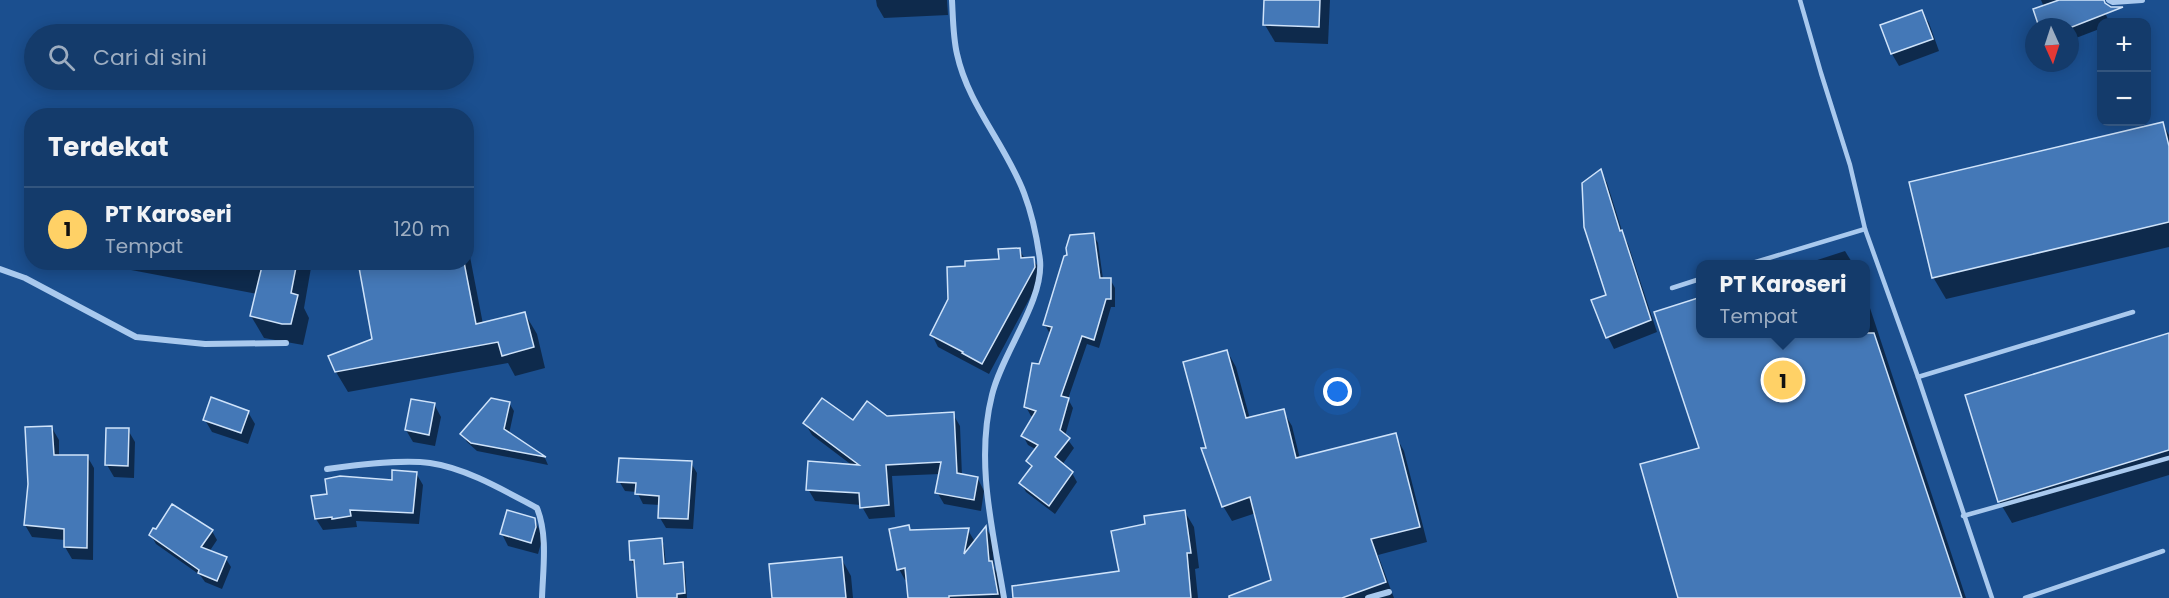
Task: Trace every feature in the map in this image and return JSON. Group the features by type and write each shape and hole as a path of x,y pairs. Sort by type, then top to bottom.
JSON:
{"street":[{"path":"952,0 957,55 972,96 1024,193 1040,262 1038,290 1015,338 992,395 984,458 988,503 1004,598"},
{"path":"2109,0 2113,2 2142,0"},
{"path":"0,269 25,278 136,337 205,344 286,343"},
{"path":"327,469 430,463 480,478 537,508 542,519 544,543 542,598"},
{"path":"1368,598 1389,592"}],"lane":[{"path":"1800,0 1850,165 1865,229 1918,377 1992,598"},
{"path":"1762,260 1865,229"},
{"path":"1672,288 1696,281"},
{"path":"1918,377 2133,312"},
{"path":"1963,516 2169,458"},
{"path":"2025,598 2163,551"}],"building":[{"path":"1264,0 1320,0 1319,27 1263,25"},
{"path":"2059,0 2104,0 2111,7 2123,7 2079,24 2079,18 2036,18 2033,9"},
{"path":"1922,10 1933,39 1891,54 1880,25"},
{"path":"2163,122 2169,146 2169,222 1932,278 1909,182"},
{"path":"1601,169 1651,320 1606,338 1591,300 1606,295 1584,227 1582,183"},
{"path":"1094,233 1100,278 1111,278 1111,299 1106,299 1094,340 1082,336 1061,396 1069,398 1060,430 1070,438 1055,457 1073,472 1049,506 1019,483 1032,466 1026,461 1038,445 1021,436 1036,411 1024,407 1032,363 1039,364 1052,327 1043,325 1064,256 1067,255 1066,248 1070,235"},
{"path":"1020,248 1021,258 1034,257 1035,267 982,364 930,335 948,299 947,267 965,266 965,261 999,259 998,249"},
{"path":"261,270 295,270 291,293 298,295 291,324 250,316"},
{"path":"359,270 466,270 476,324 525,312 534,347 502,356 498,342 335,372 328,356 372,339"},
{"path":"1696,299 1696,338 1870,338 1870,333 1874,333 1962,598 1678,598 1640,464 1699,448 1654,312"},
{"path":"2169,333 2169,450 1998,502 1965,395"},
{"path":"1227,350 1246,418 1284,409 1296,458 1396,433 1420,527 1371,539 1386,582 1342,598 1229,598 1229,596 1271,580 1250,497 1222,507 1201,448 1206,448 1183,362"},
{"path":"211,397 249,411 241,433 203,420"},
{"path":"491,398 510,402 504,429 546,457 471,443 460,434"},
{"path":"822,398 853,420 867,401 887,416 954,412 957,473 978,477 974,500 935,493 941,462 886,465 889,505 860,508 859,493 806,490 808,461 859,465 803,423"},
{"path":"411,399 435,403 429,435 405,430"},
{"path":"52,426 54,455 88,455 87,548 64,547 64,529 24,525 28,484 25,427"},
{"path":"106,428 129,428 128,466 105,465"},
{"path":"619,458 692,461 688,519 658,518 659,496 635,494 636,483 617,482"},
{"path":"392,470 417,472 413,513 350,510 351,516 315,519 311,496 327,494 325,479 340,476 392,480"},
{"path":"172,504 213,530 201,547 227,557 217,581 198,573 199,570 149,535 153,528 156,529"},
{"path":"507,510 535,518 536,527 531,543 500,534"},
{"path":"1185,510 1191,553 1187,553 1191,598 1013,598 1012,586 1119,571 1111,531 1145,524 1144,516"},
{"path":"909,525 910,530 969,528 964,554 986,526 989,561 992,561 998,594 949,596 949,598 908,598 905,568 897,570 889,529"},
{"path":"662,538 664,564 683,562 685,593 677,594 677,598 637,598 634,560 630,560 629,541"},
{"path":"842,557 846,598 772,598 769,564"}],"place":[{"name":"PT Karoseri","path":"1783,380"}]}
